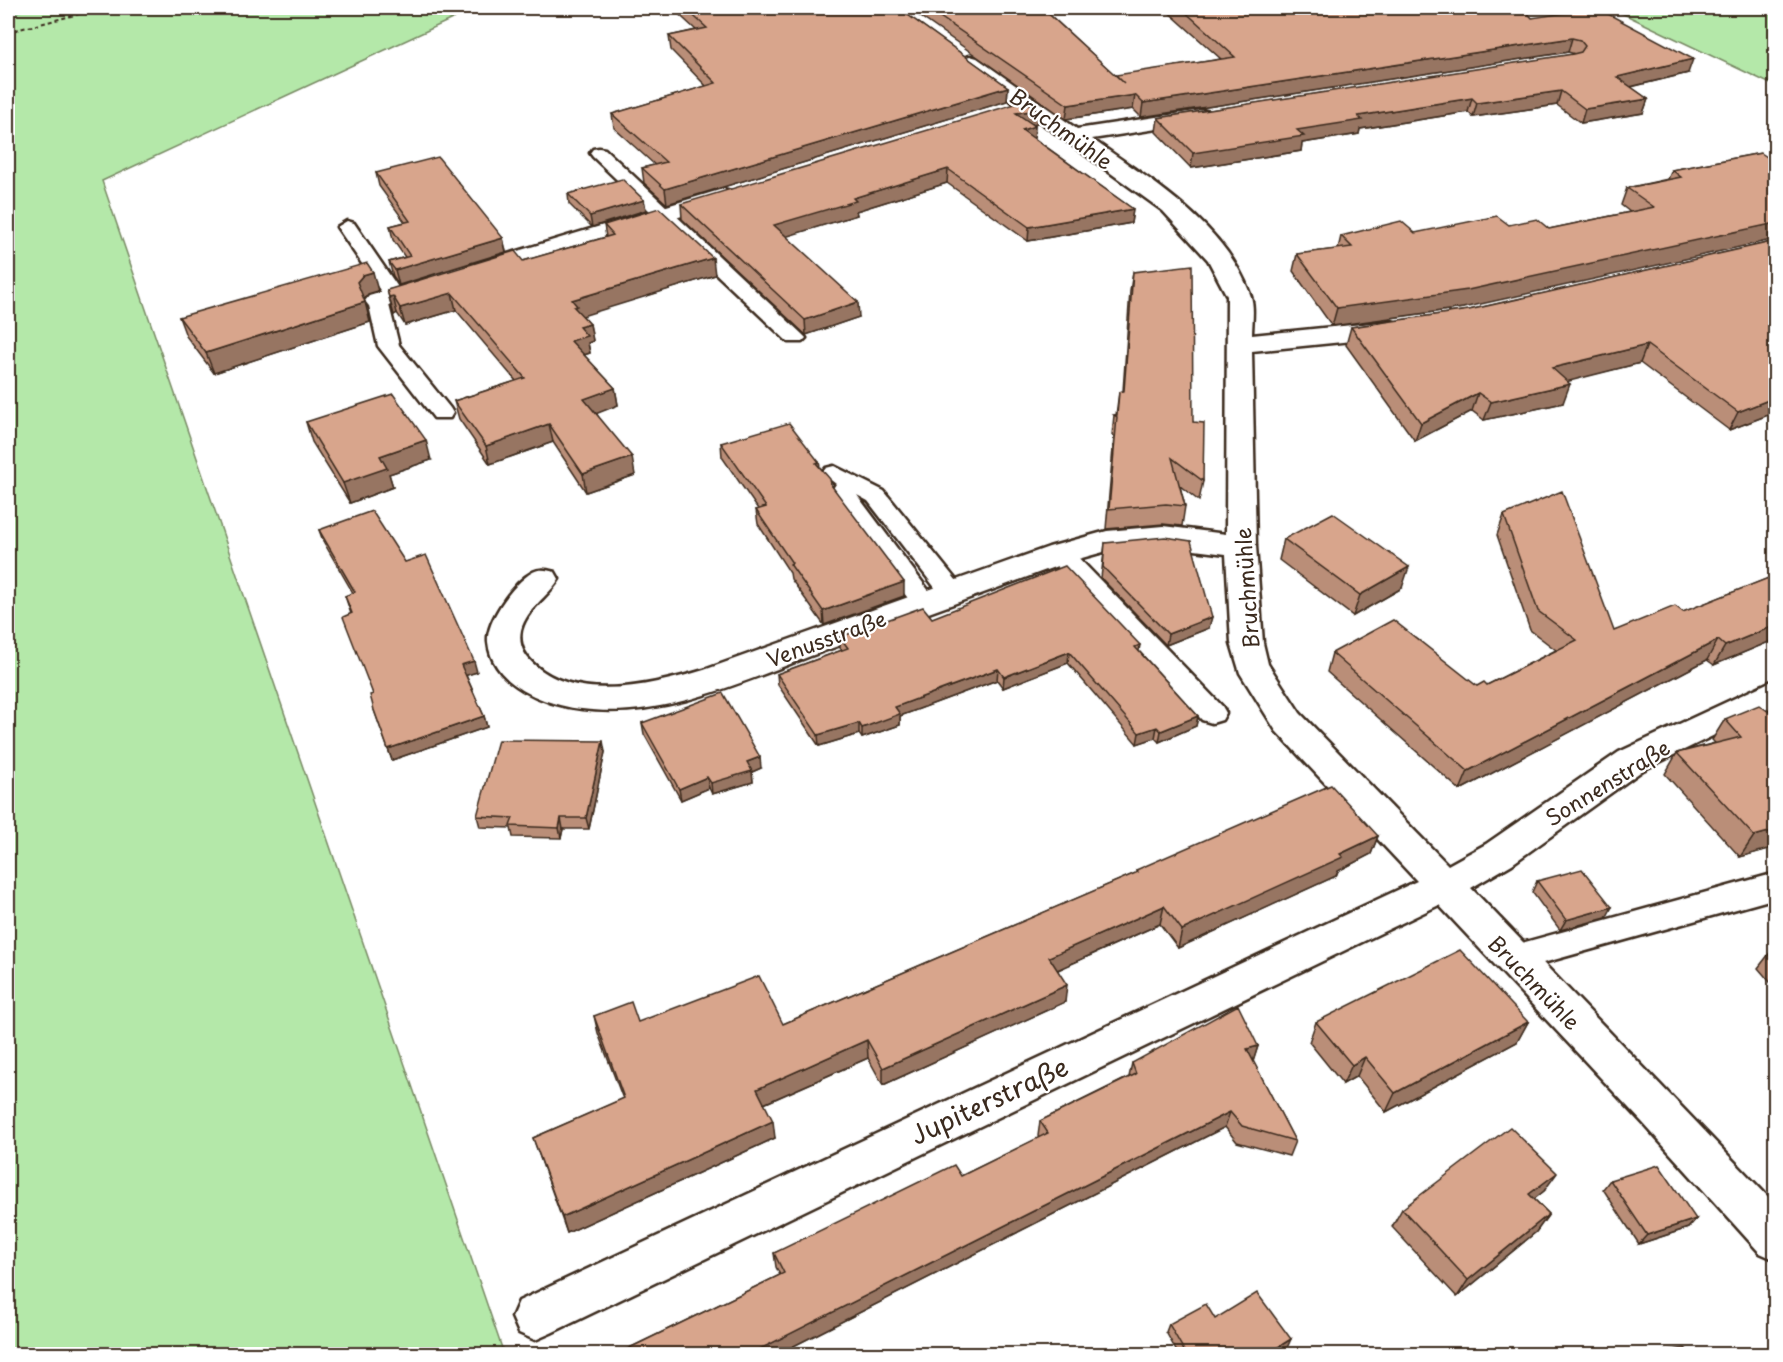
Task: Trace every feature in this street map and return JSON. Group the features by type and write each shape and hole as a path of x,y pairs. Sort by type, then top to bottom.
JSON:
{"street":[{"name":"Bruchmühle","path":"955,52 1172,206 1219,257 1239,296 1241,546 1247,643 1252,665 1268,694 1288,722 1444,885 1511,959 1658,1109 1776,1238"},
{"path":"1006,111 1029,104"},
{"path":"1073,136 1223,112"},
{"path":"386,298 744,190"},
{"path":"1241,344 1360,334 1417,325"},
{"name":"Venusstraße","path":"543,579 519,602 509,620 504,647 514,666 532,681 557,692 592,697 630,698 682,687 760,662 1060,554 1107,541 1163,537 1241,546"},
{"name":"Sonnenstraße","path":"1444,885 1498,854 1631,761 1771,698"},
{"name":"Jupiterstraße","path":"535,1317 1444,885"}],"lane":[{"path":"599,153 795,338"},
{"path":"347,227 386,298 389,346 442,413"},
{"path":"838,485 845,498 939,598"},
{"path":"1060,554 1212,713"},
{"path":"1511,959 1776,885"}],"path":[{"path":"8,32 103,8"}],"green space":[{"path":"8,8 476,8 102,181 504,1354 8,1354"},
{"path":"1611,8 1775,8 1775,86"}],"building":[{"path":"685,8 898,8 1008,87 665,189 642,168 666,162 612,114 716,83 669,36 707,28"},
{"path":"927,8 1042,8 1124,83 1116,75 1235,57 1181,8 1523,8 1532,18 1597,8 1693,59 1617,77 1648,99 1585,109 1561,91 1477,103 1472,98 1358,116 1362,120 1297,130 1304,136 1193,153 1158,118 1573,54 1581,52 1585,46 1580,40 1572,38 1143,103 1135,95 1068,105"},
{"path":"1025,101 1038,110 1016,113 1035,126 1022,130 1133,209 1029,227 948,169 853,198 856,201 774,225 858,302 805,320 681,204"},
{"path":"1761,153 1776,163 1776,223 1468,290 1337,308 1297,254 1352,247 1341,236 1401,221 1415,233 1497,216 1509,225 1537,219 1549,229 1654,207 1627,188 1681,177 1672,170"},
{"path":"438,157 503,238 395,270 389,262 410,256 390,226 410,221 376,173"},
{"path":"622,179 644,200 590,216 568,194"},
{"path":"659,208 713,258 572,300 577,306 574,307 590,324 579,327 587,336 571,341 615,388 584,399 632,457 583,474 549,424 486,446 454,401 525,378 452,293 400,308 393,296 389,297 387,290 515,251 523,261 613,235 604,225"},
{"path":"1776,241 1776,397 1738,412 1647,345 1552,368 1570,384 1491,402 1478,393 1421,423 1351,327 1469,310"},
{"path":"367,263 373,272 363,275 357,282 365,302 206,353 179,317"},
{"path":"1192,265 1193,422 1204,423 1203,481 1172,458 1185,506 1166,504 1109,509 1117,417 1114,415 1117,415 1119,392 1124,391 1133,272"},
{"path":"393,394 426,440 380,456 387,468 343,483 306,422"},
{"path":"789,423 819,462 816,463 830,479 831,485 904,582 823,611 756,510 766,507 721,443"},
{"path":"1562,491 1614,631 1675,606 1683,612 1776,575 1776,625 1725,646 1718,640 1468,771 1332,653 1393,620 1477,686 1484,682 1487,685 1577,640 1538,611 1504,515"},
{"path":"372,511 405,562 426,555 474,661 461,665 484,716 388,749 374,710 370,695 373,694 343,617 352,613 345,596 355,592 319,530"},
{"path":"1333,513 1409,567 1360,595 1284,539"},
{"path":"1165,537 1191,541 1212,617 1168,634 1103,567 1105,543"},
{"path":"1065,566 1140,645 1135,647 1198,716 1161,731 1157,727 1139,733 1069,652 1004,677 998,669 946,688 895,707 900,714 862,728 859,723 818,735 777,674 848,648 840,637 923,607 932,618"},
{"path":"723,693 760,757 747,762 752,771 711,783 707,777 679,789 642,723"},
{"path":"1759,705 1776,717 1776,830 1754,836 1677,753 1741,737 1725,719"},
{"path":"498,740 603,741 586,818 561,818 559,828 510,826 513,818 477,816"},
{"path":"1331,785 1378,836 1340,854 1343,857 1182,930 1164,906 1049,957 1067,985 883,1068 867,1040 757,1089 773,1121 562,1217 533,1138 624,1098 594,1016 631,1002 638,1022 759,976 783,1024 1138,872 1136,870"},
{"path":"1582,869 1612,907 1566,920 1537,881"},
{"path":"1460,950 1528,1022 1395,1093 1365,1057 1352,1065 1316,1022"},
{"path":"1238,1005 1258,1046 1247,1049 1295,1141 1242,1126 1230,1112 750,1354 617,1354 784,1273 774,1253 954,1165 961,1176 1048,1133 1040,1121 1136,1074 1132,1063"},
{"path":"1510,1127 1557,1173 1529,1194 1549,1214 1468,1280 1402,1209"},
{"path":"1659,1165 1696,1219 1647,1235 1610,1180"},
{"path":"1257,1293 1291,1339 1267,1354 1245,1354 1241,1350 1232,1354 1186,1354 1169,1324 1206,1304 1215,1319"},
{"path":"1685,1348 1691,1354 1649,1354"}],"waterway":[{"path":"8,13 28,8"},
{"path":"1761,8 1776,13"}]}
